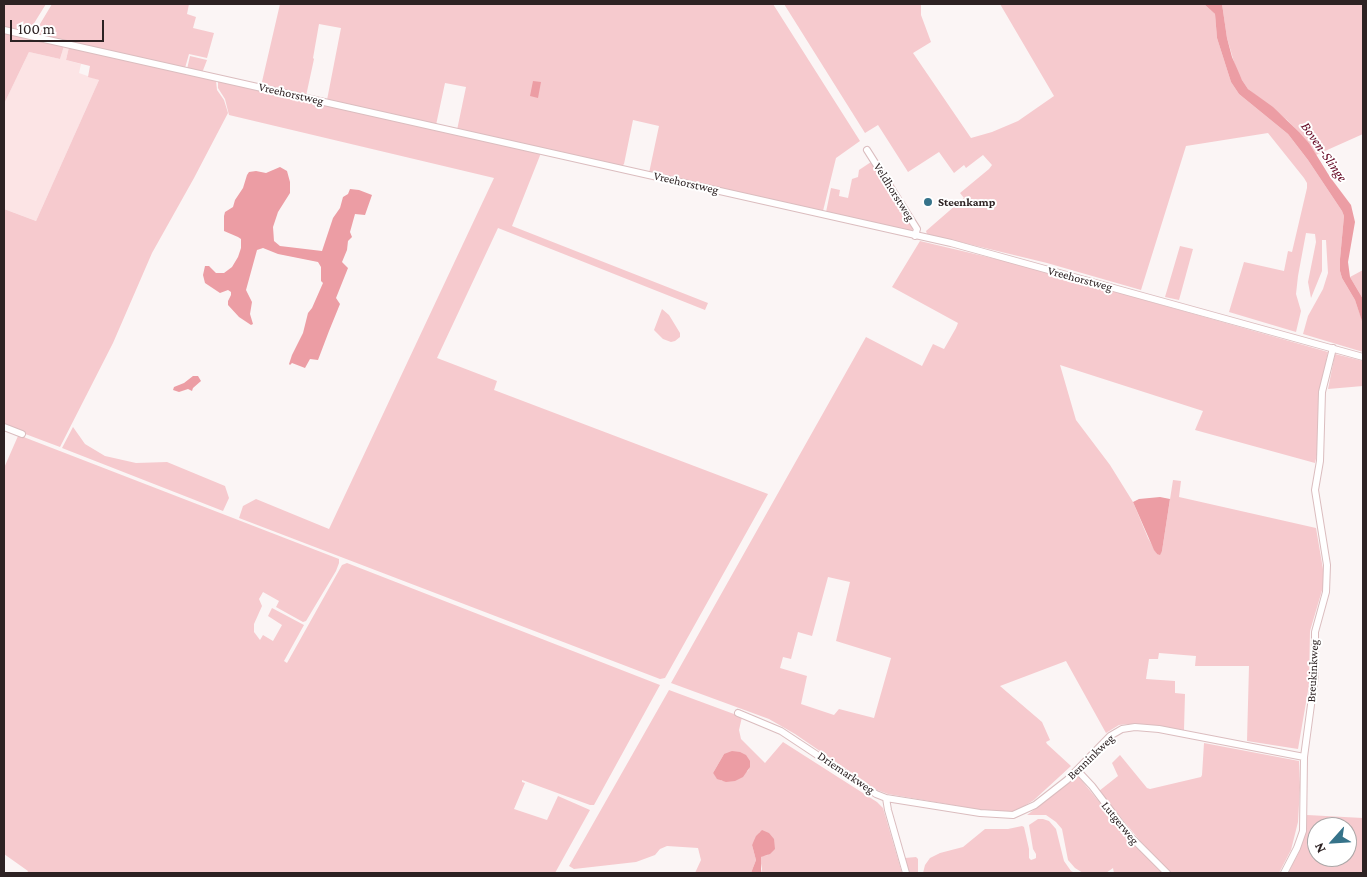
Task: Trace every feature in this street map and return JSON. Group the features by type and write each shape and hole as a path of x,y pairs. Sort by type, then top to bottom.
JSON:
{"street":[{"name":"Vreehorstweg","path":"4,30 951,243 1363,357"},
{"name":"Veldhorstweg","path":"867,150 917,229 915,236"},
{"name":"Breukinkweg","path":"1284,873 1297,848 1303,831 1304,757 1315,675 1315,632 1328,578 1315,490 1320,460 1322,392 1333,348"},
{"path":"4,428 22,434"},
{"name":"Driemarkweg","path":"738,713 781,731 876,794 886,798 906,873"},
{"name":"Benninkweg","path":"886,798 980,813 1013,815 1035,805 1076,770 1110,736 1122,728 1159,729 1304,757"},
{"name":"Lutgerweg","path":"1076,770 1092,786 1130,836 1167,873"}],"shaded area":[{"path":"4,4 46,4 28,33 4,27"},
{"path":"52,4 189,4 187,14 196,17 193,28 214,33 207,58 189,54 185,68 34,34"},
{"path":"280,4 773,4 860,141 836,158 823,211 649,173 659,126 633,120 624,164 621,167 457,130 466,87 445,83 436,125 327,100 341,28 319,24 306,96 261,86"},
{"path":"784,4 921,4 921,15 931,42 913,53 971,138 992,132 1018,121 1054,96 1000,4 1204,4 1215,14 1217,38 1231,82 1239,94 1288,134 1342,211 1344,216 1340,271 1355,300 1362,320 1363,352 1303,334 1308,316 1323,289 1328,273 1326,240 1322,240 1322,271 1311,298 1308,282 1316,242 1315,234 1306,233 1296,294 1301,311 1296,332 1229,312 1244,262 1284,271 1288,251 1292,252 1307,188 1304,178 1268,133 1186,146 1141,290 1047,263 927,234 926,231 964,198 960,193 992,165 983,155 966,168 964,165 954,173 939,152 908,172 878,125 865,133"},
{"path":"1204,4 1222,4 1232,57 1248,89 1273,107 1309,143 1330,177 1351,205 1355,222 1348,262 1350,277 1363,299 1363,324 1355,300 1340,271 1344,216 1342,211 1288,134 1239,94 1231,82 1217,38 1215,14"},
{"path":"1222,4 1363,4 1363,134 1316,155 1309,143 1287,120 1248,89 1242,80 1236,69 1227,38"},
{"path":"4,32 64,46 60,59 29,52 4,104"},
{"path":"64,46 69,47 66,60 81,64 79,73 99,80 36,221 4,209 4,104 29,52 60,59"},
{"path":"69,47 216,81 217,90 224,100 228,113 152,253 113,343 60,447 4,426 4,209 36,221 99,80 88,77 90,66 66,60"},
{"path":"190,56 207,60 202,73 187,69"},
{"path":"218,81 541,153 512,226 708,303 705,310 498,228 437,358 497,381 494,390 768,494 665,678 660,679 239,518 243,506 256,499 329,529 494,178 229,115 225,99 218,88"},
{"path":"533,81 541,82 538,98 530,96"},
{"path":"871,162 913,229 911,231 826,212 831,188 840,190 839,196 848,198 852,179 858,177 859,170"},
{"path":"280,167 287,171 290,193 278,212 273,227 274,241 280,246 322,251 333,218 340,208 343,197 348,194 350,189 372,195 365,215 355,214 350,232 352,237 348,241 347,250 342,262 348,268 336,298 340,304 318,360 310,359 305,368 292,363 289,364 303,333 308,313 323,283 321,281 321,267 318,262 278,254 263,248 257,250 246,290 252,302 250,314 253,324 251,325 239,317 228,305 231,292 228,290 220,293 205,283 203,275 205,266 209,266 216,273 224,273 232,267 238,257 241,239 224,231 224,216 225,212 233,207 249,172 266,173"},
{"path":"920,241 1021,265 1328,352 1319,395 1319,446 1315,463 1195,430 1203,411 1060,365 1076,420 1110,465 1133,502 1157,554 1162,551 1173,480 1181,481 1179,497 1316,528 1324,575 1323,587 1310,631 1309,685 1298,749 1247,741 1249,666 1195,666 1196,656 1159,653 1158,659 1149,659 1146,679 1175,681 1175,693 1185,694 1184,730 1128,724 1119,725 1106,733 1066,661 1000,686 1042,722 1050,740 1046,742 1047,744 1071,766 1034,800 1018,810 1005,814 888,794 877,790 795,734 769,719 671,683 866,337 922,366 933,344 944,349 956,328 958,323 892,287","holes":["828,577 850,582 836,641 891,658 874,718 839,709 834,715 801,704 807,676 780,668 783,657 791,659 798,632 812,636"]},
{"path":"1180,246 1193,249 1179,300 1165,297"},
{"path":"1363,270 1363,299 1350,277"},
{"path":"662,309 669,315 680,333 680,337 675,341 671,342 663,339 654,330"},
{"path":"1335,354 1363,361 1363,386 1328,389"},
{"path":"193,376 198,376 201,381 192,391 188,389 179,392 173,390 174,387 184,383"},
{"path":"73,427 85,444 105,456 136,463 167,462 225,486 229,498 223,511 62,448"},
{"path":"18,436 339,559 336,571 306,621 303,622 276,607 279,601 263,592 259,599 262,606 254,624 254,632 260,640 263,635 273,641 282,625 268,616 272,608 304,625 284,661 287,663 342,565 347,563 660,685 594,805 522,780 525,783 514,809 547,820 558,796 590,810 555,873 27,873 28,871 4,854 4,468"},
{"path":"1160,497 1170,499 1160,555 1154,550 1133,502 1139,499"},
{"path":"669,690 742,717 739,730 741,739 765,763 783,742 877,802 883,808 902,873 761,873 760,858 768,855 760,832 752,845 756,860 751,873 695,873 701,860 698,848 667,846 660,849 655,855 636,862 574,869 569,866","holes":["724,754 750,764 748,771 722,781 713,773"]},
{"path":"1204,743 1299,761 1298,822 1291,850 1279,873 1171,873 1141,842 1099,791 1118,776 1112,763 1120,755 1147,788 1150,789 1201,777"},
{"path":"732,751 746,755 750,761 750,767 743,777 735,781 726,782 717,779 713,773 724,754"},
{"path":"1078,776 1132,842 1162,873 1114,873 1113,868 1106,873 1083,873 1068,860 1062,829 1056,822 1046,815 1027,815"},
{"path":"1307,815 1344,817 1307,817 1307,867 1357,867 1357,818 1363,818 1363,873 1288,873 1303,840"},
{"path":"1038,819 1049,821 1056,829 1064,861 1071,871 1075,873 923,873 925,865 930,858 940,853 963,847 985,829 1024,827 1029,858 1031,860 1034,859 1036,854 1033,849 1029,825"},
{"path":"762,830 769,833 774,839 775,849 770,854 761,857 761,873 751,873 756,860 752,845 756,836"},
{"path":"916,857 918,859 918,873 909,873 905,858"}],"place":[{"name":"Steenkamp","path":"928,202"}],"water label":[{"name":"Boven-Slinge","path":"1324,152"}]}
